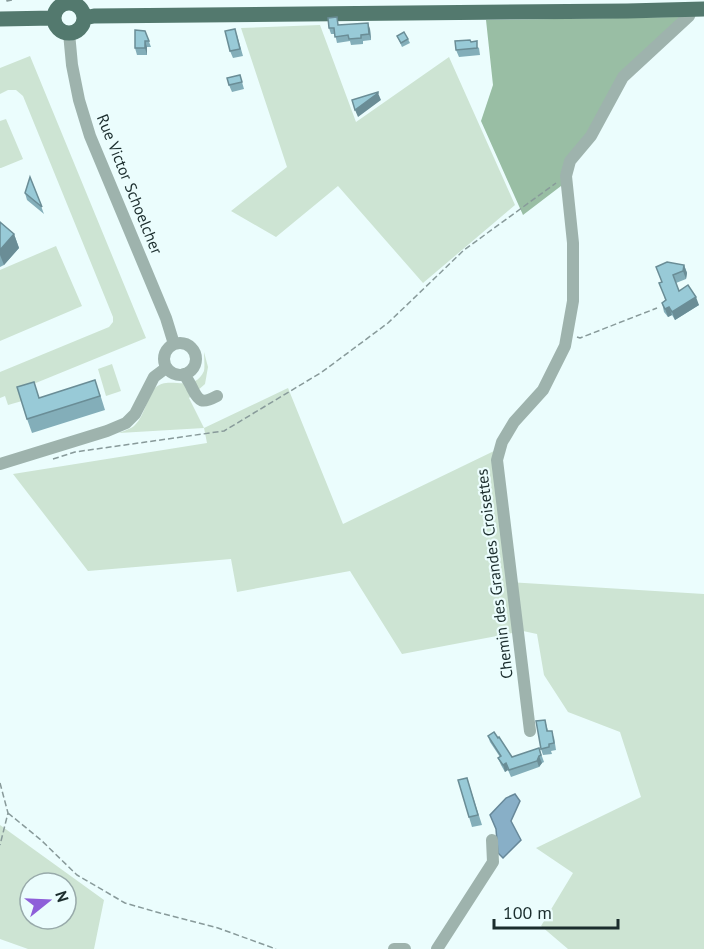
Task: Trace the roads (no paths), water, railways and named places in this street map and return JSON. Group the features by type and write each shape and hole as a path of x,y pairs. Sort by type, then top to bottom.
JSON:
{"main road":[{"path":"69,3 75,4 80,9 84,18 80,28 69,33 58,29 54,18 57,9 62,4 69,3"},
{"path":"84,18 660,5 697,10"},
{"path":"0,19 54,18"}],"street":[{"name":"Chemin des Grandes Croisettes","path":"530,731 496,460 502,442 514,422 543,390 565,346 573,301 573,243 566,176 570,161 591,136 623,77 697,10"},
{"name":"Rue Victor Schoelcher","path":"69,33 79,100 90,136 166,318 174,344"},
{"path":"174,344 186,345 194,354 194,366 184,374 176,375 166,368 164,356 174,344"},
{"path":"0,464 126,423 135,414 154,377 166,368"},
{"path":"184,374 196,398 209,400 217,396"},
{"path":"437,949 493,862 492,840"},
{"path":"394,949 405,949"}],"water":[{"path":"515,794 520,801 511,821 521,840 503,858 498,853 496,829 490,815 506,798"}]}
